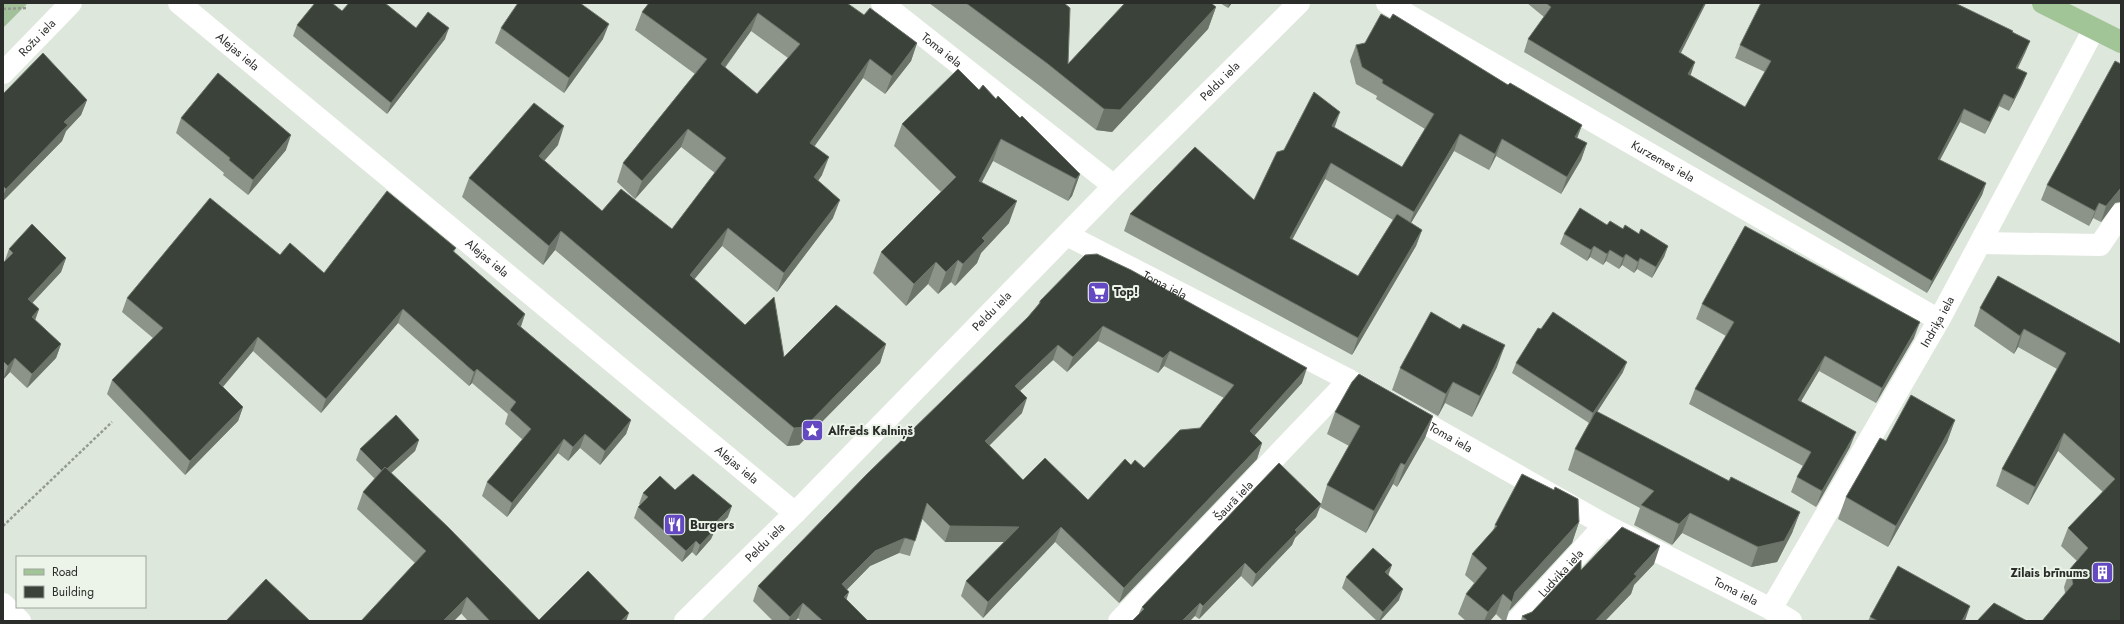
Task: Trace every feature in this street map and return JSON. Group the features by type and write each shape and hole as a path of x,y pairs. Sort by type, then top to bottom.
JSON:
{"main road":[{"path":"2043,3 2121,42"}],"street":[{"name":"Rožu iela","path":"3,73 71,3"},
{"name":"Alejas iela","path":"179,3 795,513"},
{"name":"Toma iela","path":"882,3 1114,186"},
{"name":"Peldu iela","path":"685,621 795,513 1114,186 1299,3"},
{"name":"Kurzemes iela","path":"1387,3 1939,320"},
{"name":"Indriķa iela","path":"1772,609 1982,243 2094,29"},
{"path":"1982,243 2100,245 2121,214"},
{"name":"Toma iela","path":"1067,235 1349,380 1605,525 1772,609 1790,621"},
{"name":"Šaurā iela","path":"1119,621 1349,380"},
{"name":"Ludviķa iela","path":"1517,621 1605,525"},
{"path":"3,604 20,621"}],"path":[{"path":"3,9 33,7"},
{"path":"3,526 112,422"}],"green space":[{"path":"3,3 28,3 3,28"}],"building":[{"path":"315,3 332,3 342,11 349,3 385,3 416,28 428,12 449,28 391,103 297,25"},
{"path":"518,3 580,3 609,24 569,78 501,28"},
{"path":"649,3 847,3 864,15 870,8 917,43 892,76 870,59 810,143 829,157 814,177 840,200 784,273 728,228 690,275 745,325 774,297 784,357 836,305 886,344 805,427 794,428 561,231 549,246 469,178 534,103 564,126 539,156 602,211 621,189 672,229 726,158 688,129 642,181 623,163 707,59 642,12","holes":["758,13 800,44 757,94 721,64"]},
{"path":"966,3 1064,3 1070,8 1068,64 1125,3 1211,3 1216,7 1120,110 1104,109 1048,64"},
{"path":"1546,3 1705,3 1679,52 1695,62 1688,74 1745,107 1771,61 1740,45 1761,3 1955,3 2013,31 2012,32 2030,41 2016,68 2027,73 2014,99 2004,94 1990,122 1964,109 1938,159 1986,183 1932,281 1528,39 1551,7"},
{"path":"1381,14 1390,19 1393,14 1508,85 1510,83 1582,125 1575,137 1587,143 1567,177 1502,139 1495,154 1460,134 1414,212 1331,163 1290,238 1358,276 1397,214 1422,230 1358,338 1130,214 1195,147 1254,200 1277,152 1284,150 1314,92 1340,112 1332,126 1402,167 1434,114 1382,83 1383,80 1362,67 1356,45 1365,43"},
{"path":"43,53 87,100 64,122 68,125 6,189 3,186 3,94"},
{"path":"2115,61 2121,64 2121,188 2106,206 2099,203 2095,211 2047,185"},
{"path":"958,69 979,90 983,85 996,99 998,96 1020,118 1022,116 1080,174 1076,179 1001,139 979,181 1017,201 982,238 985,241 963,264 958,260 946,272 936,262 914,284 881,252 956,177 902,124"},
{"path":"218,73 291,135 253,180 229,160 230,158 181,118"},
{"path":"387,191 456,248 453,251 525,314 517,324 631,420 605,451 585,434 573,447 564,439 512,503 487,482 531,429 510,410 516,402 477,369 474,372 403,309 326,399 258,337 219,383 243,407 190,461 112,380 163,328 127,298 210,198 280,255 290,243 324,273"},
{"path":"1580,208 1607,225 1610,221 1623,229 1625,225 1639,234 1641,229 1668,246 1656,267 1640,258 1638,262 1626,254 1623,258 1610,250 1607,254 1594,246 1591,250 1564,234"},
{"path":"32,224 66,258 28,299 39,309 32,317 61,344 32,374 15,358 8,366 3,361 3,263 13,253 9,249"},
{"path":"1745,226 1920,322 1882,388 1825,356 1798,400 1856,432 1822,491 1797,477 1811,452 1695,389 1734,322 1702,304"},
{"path":"1097,254 1131,270 1307,368 1250,431 1262,443 1124,588 1061,527 988,602 966,581 1019,527 950,526 927,503 915,541 905,538 875,551 842,584 849,592 844,597 868,621 823,621 803,603 790,617 758,586 867,474 1028,317 1040,301 1085,255","holes":["1103,326 1163,358 1170,351 1234,385 1200,428 1180,430 1144,468 1135,460 1131,465 1125,459 1088,500 1045,458 1023,480 985,441 1027,398 1015,386 1058,345 1073,357"]},
{"path":"1998,276 2121,344 2121,621 2042,621 2073,584 2070,569 2088,548 2068,528 2115,479 2064,433 2035,487 2002,469 2066,353 2024,329 2020,336 1980,308"},
{"path":"1431,312 1460,329 1463,324 1505,345 1480,396 1453,382 1446,394 1400,368"},
{"path":"1553,312 1627,362 1593,413 1516,363 1538,328 1541,329"},
{"path":"1359,374 1433,416 1405,465 1401,463 1374,511 1327,485 1360,426 1335,412 1352,382"},
{"path":"1911,395 1955,420 1896,526 1846,497 1880,438 1886,441"},
{"path":"1596,411 1729,481 1731,477 1800,512 1784,541 1758,547 1690,513 1679,524 1641,505 1654,491 1575,449"},
{"path":"396,415 419,440 387,469 385,467 382,471 360,449"},
{"path":"1279,463 1321,504 1295,530 1297,532 1256,574 1245,563 1203,606 1200,603 1182,621 1132,621 1144,609 1142,607"},
{"path":"385,467 448,527 539,620 588,571 629,613 621,621 490,621 467,597 443,621 361,621 426,551 363,492"},
{"path":"693,474 732,506 712,526 715,529 700,545 696,541 686,551 638,507 648,497 643,493 660,476 675,490"},
{"path":"1522,474 1554,490 1555,487 1578,499 1579,522 1515,592 1512,602 1503,594 1488,612 1466,594 1487,568 1472,554 1497,526 1495,525"},
{"path":"1622,527 1660,546 1634,574 1637,576 1595,621 1528,621 1522,616 1532,612 1581,560 1581,570"},
{"path":"1373,548 1392,565 1385,572 1403,589 1383,612 1346,577"},
{"path":"1898,566 1970,606 1962,621 1878,621 1870,617"},
{"path":"266,579 310,621 226,621"},
{"path":"1994,603 2027,621 1977,621"}],"place":[{"name":"Top!","path":"1099,292"},
{"name":"Alfrēds Kalniņš","path":"813,431"},
{"name":"Burgers","path":"674,525"},
{"name":"Zilais brīnums","path":"2103,573"}]}
